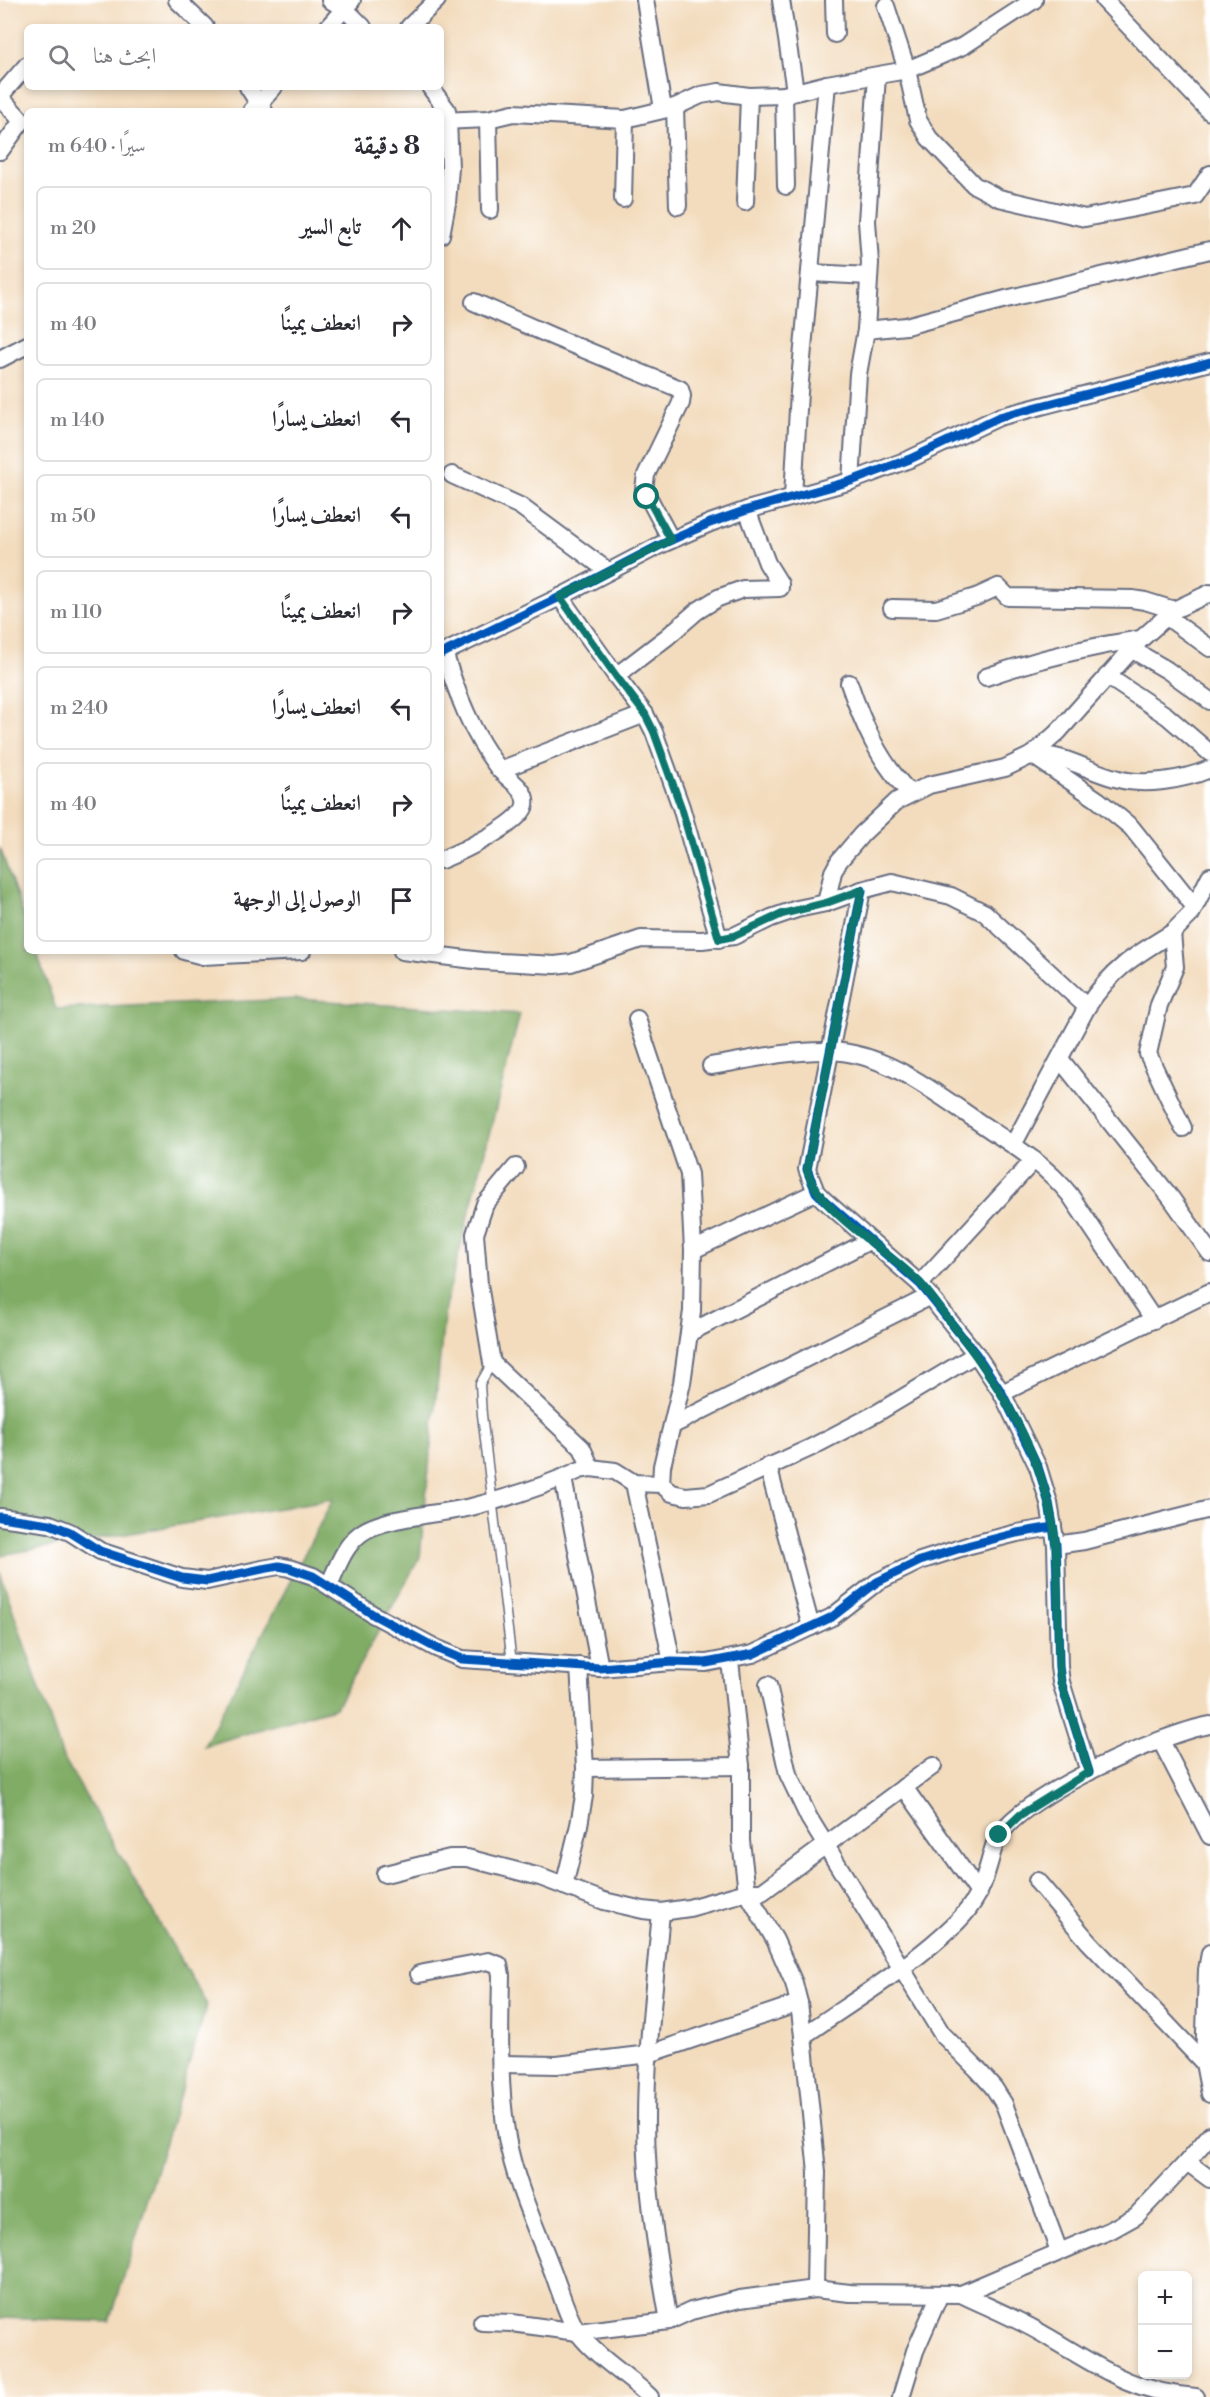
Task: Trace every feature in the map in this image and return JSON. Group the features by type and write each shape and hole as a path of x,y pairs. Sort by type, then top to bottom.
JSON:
{"street":[{"path":"177,0 202,24"},
{"path":"412,24 437,0"},
{"path":"645,0 669,108 678,206"},
{"path":"781,0 789,93 786,186"},
{"path":"834,0 835,34"},
{"path":"445,120 488,119 513,113 625,119 669,108 700,95 719,92 749,96 789,93 878,76 907,70 963,46 1034,0"},
{"path":"1104,0 1120,6 1210,112"},
{"path":"330,24 342,3 360,24"},
{"path":"886,6 907,70 918,120 929,138 974,185 999,198 1085,218 1195,196 1210,174"},
{"path":"0,151 22,121 0,97 24,69"},
{"path":"851,481 858,374 866,330 869,276 867,220 878,76"},
{"path":"793,496 799,392 827,84"},
{"path":"249,90 258,108"},
{"path":"259,108 272,90"},
{"path":"432,90 447,110 445,120 450,168 444,218"},
{"path":"745,202 749,96"},
{"path":"488,119 490,210"},
{"path":"623,199 625,119"},
{"path":"866,330 906,326 1006,299 1210,250"},
{"path":"811,273 869,276"},
{"path":"474,302 554,338 680,389 681,403 646,475 644,489 671,540"},
{"path":"0,359 24,347"},
{"path":"444,652 560,597 671,540 747,510 851,481 910,459 999,417 1210,362"},
{"path":"452,475 520,506 608,571"},
{"path":"616,676 697,611 718,598 743,588 780,588 747,510"},
{"path":"892,608 941,608 998,587 1008,597 1132,599 1146,601 1171,614 1210,648"},
{"path":"826,903 833,872 845,852 883,814 910,793 941,781 1005,768 1032,755 1058,732 1136,644 1171,614 1210,593"},
{"path":"560,597 645,714 665,758 719,939"},
{"path":"986,676 1038,659 1102,644 1136,644 1210,701"},
{"path":"444,658 471,726 500,770 520,788 525,801 523,810 513,820 493,834 444,858"},
{"path":"1107,676 1167,716 1210,753"},
{"path":"849,683 858,710 885,765 910,793"},
{"path":"500,770 645,714"},
{"path":"1032,755 1062,759 1129,782 1159,781 1210,769"},
{"path":"1032,755 1098,800 1131,827 1194,906"},
{"path":"1013,1145 1087,1007 1117,969 1172,933 1185,921 1210,876"},
{"path":"424,954 482,962 555,965 581,962 641,939 719,939 734,936 771,918 797,909 826,903 892,882 951,896 985,913 1087,1007"},
{"path":"862,890 807,1170 816,1192 925,1290 976,1354 1002,1393 1038,1467 1056,1545 1060,1674 1089,1772"},
{"path":"1172,933 1174,967 1159,1005 1148,1054 1183,1128"},
{"path":"195,954 203,956 243,954"},
{"path":"637,1019 689,1174 693,1250 692,1311 689,1333 682,1383 662,1466 661,1484"},
{"path":"711,1066 788,1053 830,1051 852,1054 901,1072 926,1086 1054,1176 1070,1195 1112,1261 1154,1320"},
{"path":"1060,1059 1171,1198 1210,1253"},
{"path":"673,1425 925,1290 1034,1160"},
{"path":"516,1167 485,1204 476,1234 479,1284 492,1363 582,1448 591,1468"},
{"path":"693,1250 816,1192"},
{"path":"689,1333 869,1241"},
{"path":"1002,1393 1210,1292"},
{"path":"329,1585 346,1551 357,1536 364,1531 376,1526 493,1502 580,1470 591,1468 615,1472 634,1483 661,1484 672,1493 686,1496 709,1494 810,1448 877,1413 976,1354"},
{"path":"768,1466 811,1627"},
{"path":"563,1478 600,1668"},
{"path":"634,1483 672,1662"},
{"path":"1056,1545 1106,1536 1210,1509"},
{"path":"0,1517 50,1524 70,1532 100,1551 182,1578 207,1581 279,1566 300,1571 329,1585 374,1615 454,1657 600,1668 672,1662 706,1663 753,1654 841,1611 877,1582 920,1561 979,1543 1053,1527"},
{"path":"730,1660 741,1766 741,1841 747,1892 775,1940 794,1983 799,2002 817,2172 815,2289"},
{"path":"564,1886 579,1825 585,1768 579,1666"},
{"path":"768,1685 788,1774 798,1797 825,1846 942,2034 989,2082 1004,2104 1059,2251"},
{"path":"803,2036 900,1968 957,1922 980,1893 995,1843 1005,1827 1038,1802 1089,1772 1161,1741 1210,1725"},
{"path":"1161,1741 1205,1814 1210,1836"},
{"path":"585,1768 741,1766"},
{"path":"385,1874 458,1857 477,1860 564,1886 604,1901 643,1910 661,1912 690,1908 747,1892 762,1892 933,1766"},
{"path":"903,1787 980,1893"},
{"path":"1037,1881 1088,1941 1207,2063"},
{"path":"661,1912 649,2054 646,2121 653,2230 669,2321"},
{"path":"1210,1953 1207,1970 1207,2063 1210,2094"},
{"path":"419,1974 488,1961 499,1965 501,1975 499,2039 507,2139 516,2173 577,2332 614,2368 629,2377 650,2397"},
{"path":"502,2064 557,2065 649,2054 799,2002"},
{"path":"482,2322 512,2323 577,2332 669,2321 692,2311 740,2299 815,2289 850,2293 961,2294 1111,2230 1136,2216 1210,2135"},
{"path":"1187,2162 1209,2176"},
{"path":"901,2397 915,2351 940,2294"},
{"path":"961,2294 1047,2336 1119,2379 1164,2396 1196,2397"}],"lane":[{"path":"492,1363 480,1384 482,1415 512,1663"}],"green space":[{"path":"0,848 24,916 24,954 37,954 56,1009 298,999 520,1014 445,1307 420,1557 336,1707 204,1746 333,1499 0,1555"},
{"path":"0,1572 62,1755 207,2005 110,2322 0,2318"}],"cycle path":[{"path":"444,653 560,597 660,545 710,523 747,510 851,481 910,459 999,417 1210,362"},
{"path":"862,890 807,1169 816,1192 920,1284 976,1354 1002,1393 1038,1467 1049,1503 1056,1545 1061,1682 1089,1772"},
{"path":"0,1517 50,1524 70,1532 100,1551 182,1578 207,1581 279,1566 289,1568 313,1576 374,1615 462,1659 600,1668 672,1662 706,1663 753,1654 832,1617 877,1582 920,1561 970,1545 1053,1527"}],"route":[{"path":"647,497 671,540 560,597 645,714 654,732 681,807 719,939 734,936 782,914 826,903 862,890 807,1170 816,1192 920,1284 976,1354 1002,1393 1023,1435 1038,1467 1049,1503 1056,1545 1061,1682 1089,1772 1038,1802 1009,1823 999,1835"}]}
